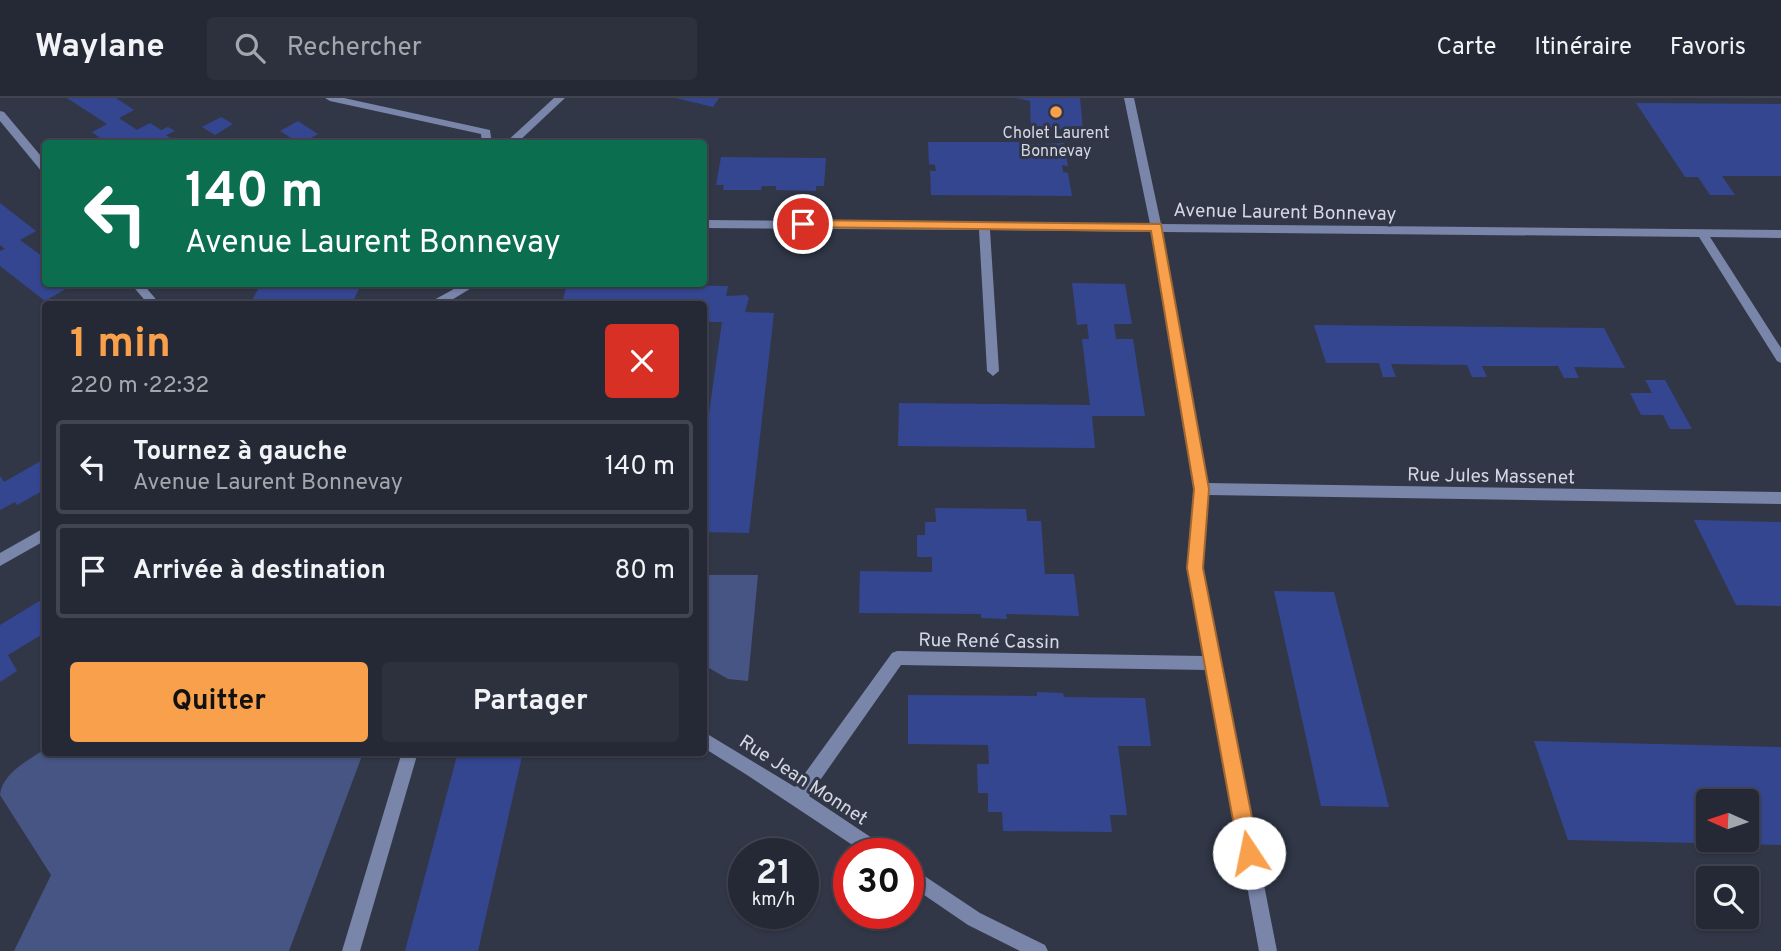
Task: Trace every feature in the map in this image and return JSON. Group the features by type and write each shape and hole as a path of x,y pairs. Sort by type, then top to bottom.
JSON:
{"street":[{"path":"330,98 486,132 487,140"},
{"path":"513,140 560,98"},
{"path":"1129,98 1156,227 1201,489 1195,568 1268,951"},
{"path":"0,114 42,165"},
{"name":"Avenue Laurent Bonnevay","path":"707,224 1781,234"},
{"path":"984,225 993,371"},
{"path":"1702,233 1781,358"},
{"path":"139,287 151,301"},
{"path":"441,301 467,287"},
{"name":"Rue Jules Massenet","path":"1201,489 1781,498"},
{"path":"0,560 42,535"},
{"name":"Rue René Cassin","path":"797,799 897,657 1211,663"},
{"name":"Rue Jean Monnet","path":"707,742 857,838"},
{"path":"351,951 409,756"},
{"path":"924,884 974,919 1039,951"}],"shaded area":[{"path":"707,575 758,575 748,681 728,679 707,667"},
{"path":"42,751 42,756 362,756 289,951 14,951 51,875 0,795 6,780"}],"building":[{"path":"67,98 116,98 134,110 119,118 137,130 150,123 161,130 168,127 175,131 166,135 173,140 103,140 92,132 107,124"},
{"path":"676,98 719,98 713,107"},
{"name":"Cholet Laurent Bonnevay","path":"1016,98 1080,98 1083,130 1031,129 1030,101"},
{"path":"1636,103 1781,104 1781,176 1722,176 1735,195 1710,195 1698,177 1685,177"},
{"path":"221,117 233,124 215,135 202,127"},
{"path":"298,121 318,134 308,140 295,140 280,131"},
{"path":"928,142 1020,142 1020,145 1064,143 1068,166 1062,165 1063,172 1068,173 1072,196 931,195 930,171 936,171 935,165 929,164"},
{"path":"721,157 826,158 824,186 816,186 816,191 776,190 776,186 762,186 761,190 723,190 724,185 716,185"},
{"path":"0,203 36,231 20,240 42,256 42,287 69,287 45,301 0,266 0,251 5,249 0,245"},
{"path":"1072,283 1125,284 1132,324 1114,324 1116,339 1133,339 1145,416 1092,416 1095,448 898,446 899,403 1090,405 1082,339 1089,339 1087,324 1077,325"},
{"path":"728,286 726,296 746,295 749,298 745,312 774,313 749,533 707,532 707,427 722,322 707,322 707,301 563,301 566,287"},
{"path":"259,287 360,287 353,301 252,301"},
{"path":"1314,325 1604,328 1625,368 1574,367 1579,378 1564,378 1558,366 1482,366 1487,377 1472,377 1467,365 1391,364 1396,377 1383,377 1379,363 1326,363"},
{"path":"1645,380 1665,380 1692,429 1670,429 1663,415 1641,415 1630,393 1652,393"},
{"path":"42,460 42,491 17,505 15,502 0,510 0,476 4,482"},
{"path":"935,508 1026,509 1027,521 1041,521 1045,574 1074,574 1079,616 1006,614 1007,619 981,618 981,614 859,613 860,571 932,572 932,557 917,557 917,535 925,535 925,522 936,522"},
{"path":"1694,520 1781,522 1781,606 1736,605"},
{"path":"1274,591 1334,592 1389,807 1321,806"},
{"path":"42,599 42,634 8,655 17,671 0,682 0,625"},
{"path":"1037,692 1063,693 1064,697 1145,698 1151,746 1118,746 1127,815 1110,815 1112,832 1003,831 1002,812 988,812 988,793 978,793 977,764 989,764 988,745 908,744 908,695 1037,696"},
{"path":"1534,741 1781,747 1781,845 1759,844 1759,789 1696,789 1696,843 1568,840"},
{"path":"457,756 522,756 478,951 405,951"}],"place":[{"name":"Cholet Laurent Bonnevay","path":"1056,112"}],"route":[{"path":"803,224 1156,227 1201,489 1195,568 1249,853"}]}
